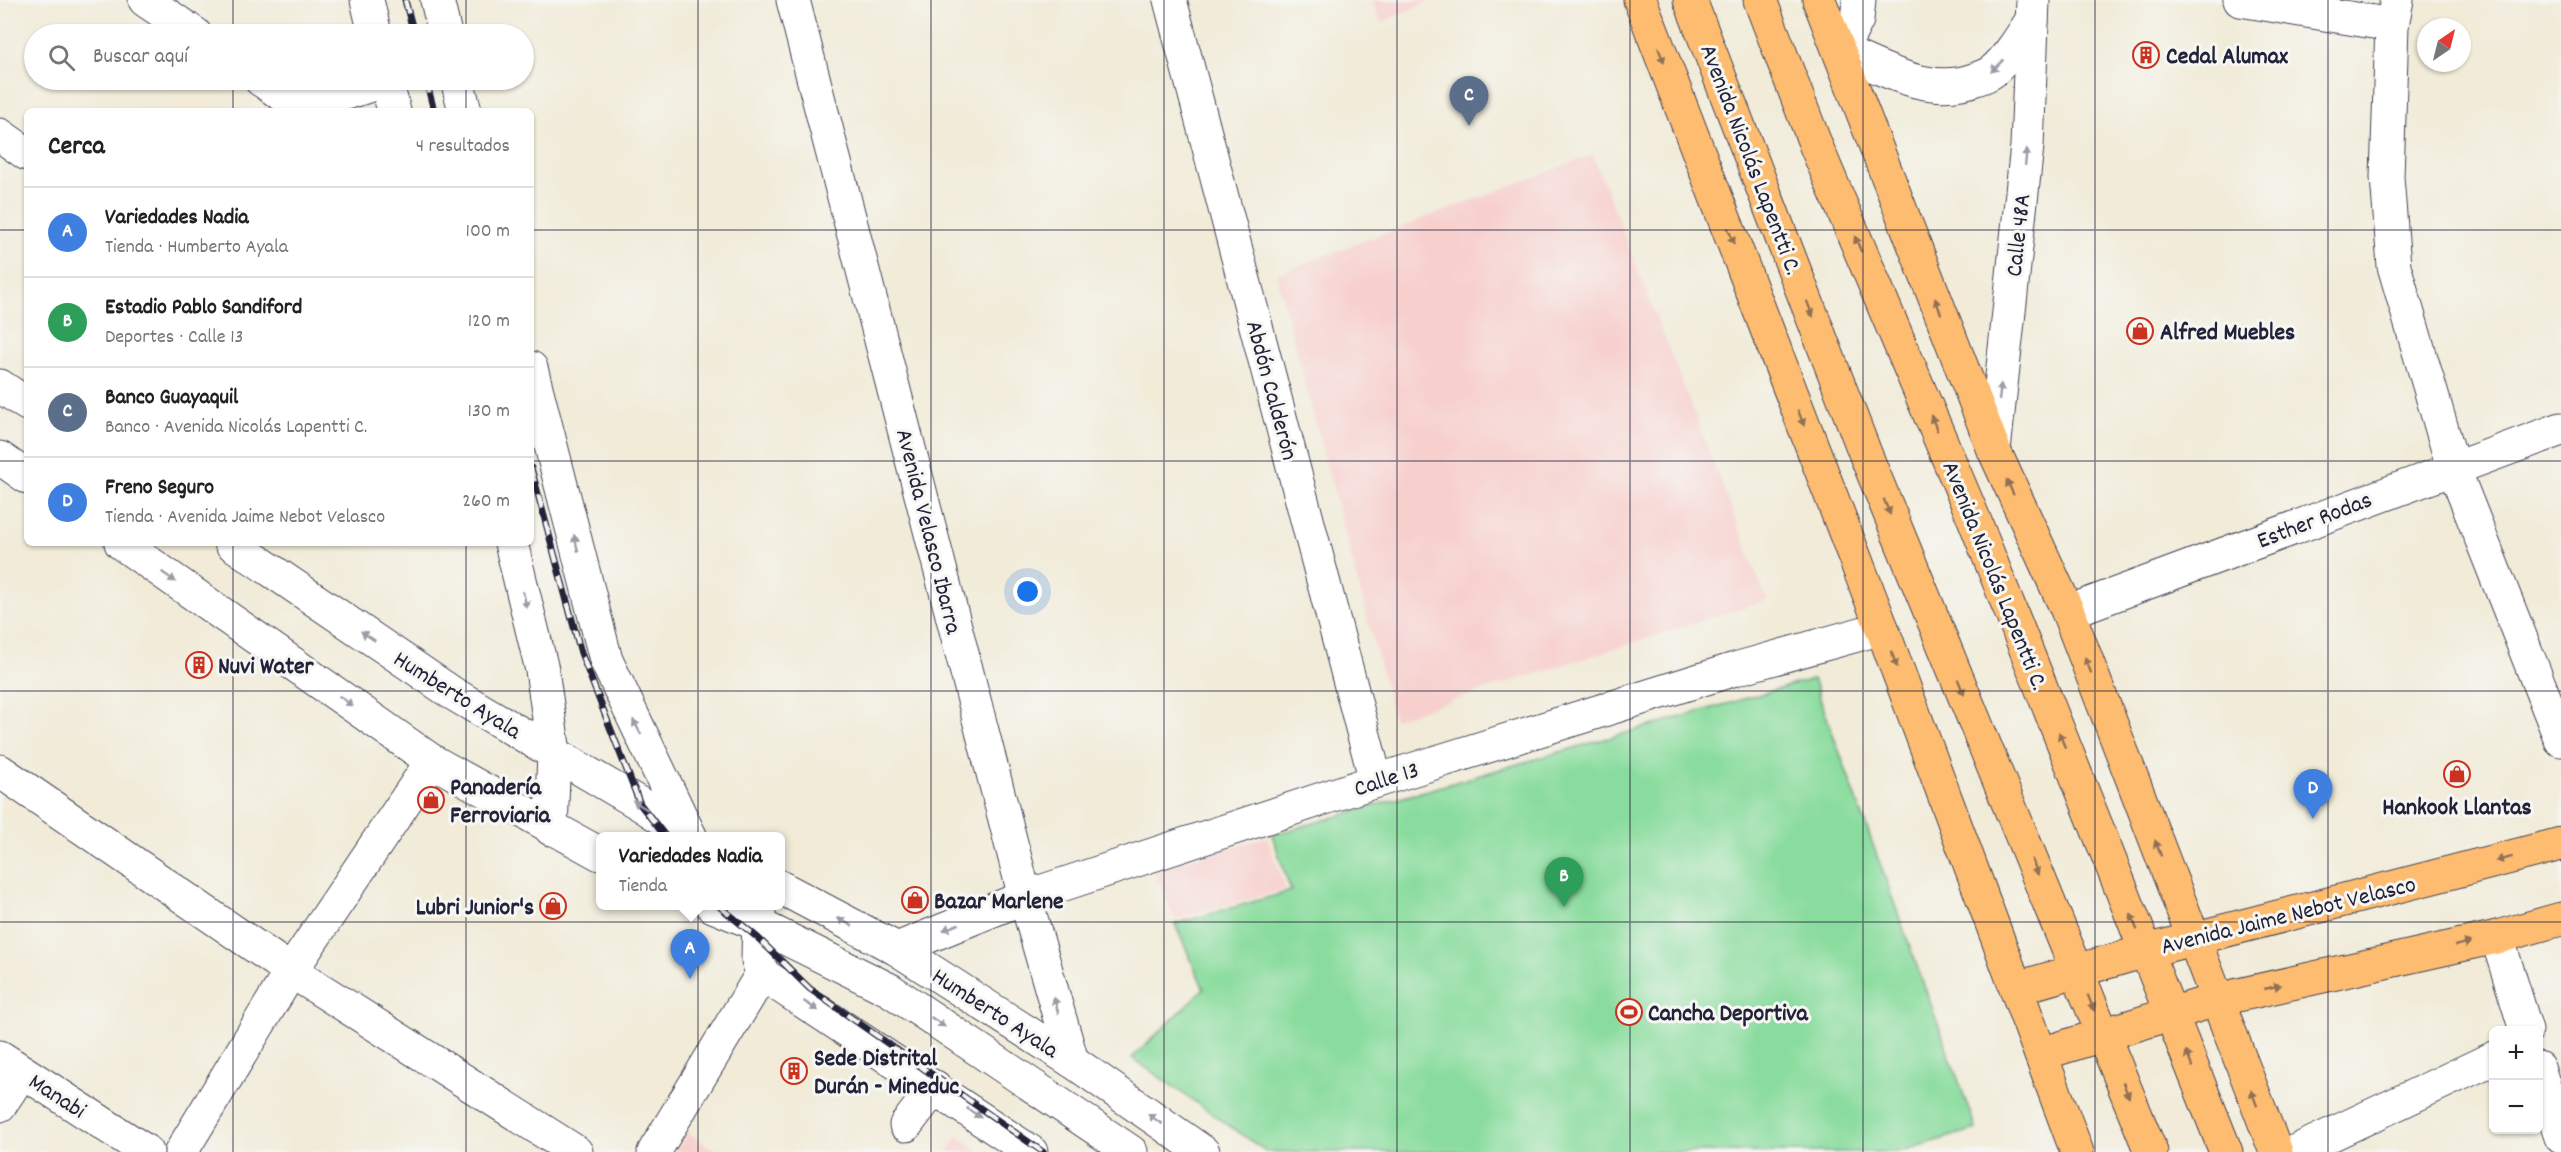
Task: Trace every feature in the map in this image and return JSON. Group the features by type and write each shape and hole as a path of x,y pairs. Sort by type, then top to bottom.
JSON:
{"main road":[{"name":"Avenida Nicolás Lapentti C.","path":"1640,0 1882,628 2078,1152"},
{"name":"Avenida Nicolás Lapentti C.","path":"1690,0 1865,453 2151,1152"},
{"name":"Avenida Nicolás Lapentti C.","path":"1760,0 1816,146 1979,530 2226,1152"},
{"name":"Avenida Nicolás Lapentti C.","path":"1819,0 1994,450 2068,612 2192,939 2276,1152"},
{"name":"Avenida Jaime Nebot Velasco","path":"2017,988 2146,951 2561,844"},
{"path":"2041,1054 2216,1000 2497,937 2561,919"}],"street":[{"path":"145,0 180,24"},
{"path":"367,0 373,24"},
{"path":"437,0 443,24"},
{"name":"Avenida Velasco Ibarra","path":"794,0 1025,897 1072,1061"},
{"name":"Abdón Calderón","path":"1170,0 1376,781"},
{"path":"1840,51 1857,20 1858,0"},
{"path":"2240,0 2395,13 2387,177 2394,266 2453,467 2561,740"},
{"name":"Calle 48A","path":"1840,51 1899,76 1934,85 1960,85 1991,73 2014,48 2032,10"},
{"name":"Calle 48A","path":"1994,450 2027,146 2032,10"},
{"path":"276,90 289,99 305,101 318,100 352,90"},
{"path":"389,90 393,108"},
{"path":"460,90 464,108"},
{"path":"0,135 24,152"},
{"path":"534,380 606,660 688,832"},
{"path":"0,386 24,402"},
{"name":"Esther Rodas","path":"2068,612 2453,467 2561,429"},
{"path":"0,458 24,475"},
{"path":"125,546 432,761 596,852"},
{"name":"Humberto Ayala","path":"235,546 452,693 682,832"},
{"path":"512,546 542,670 554,753 551,829"},
{"name":"Calle 13","path":"897,949 1025,897 1376,781 1736,669 1882,628"},
{"path":"181,1152 291,971 432,761"},
{"path":"0,771 291,971 576,1152"},
{"name":"Humberto Ayala","path":"785,890 897,949 1072,1061 1203,1152"},
{"name":"Humberto Ayala","path":"733,910 758,915 890,990 1131,1152"},
{"path":"758,915 758,960 762,974 1031,1152"},
{"path":"2497,937 2525,1026"},
{"path":"656,1151 762,974"},
{"path":"2294,1152 2489,1060"},
{"path":"0,1105 11,1065"},
{"name":"Manabi","path":"11,1065 147,1152"},
{"path":"2542,1080 2561,1137"},
{"path":"906,1125 935,1087"},
{"path":"2559,1152 2561,1145"}],"shaded area":[{"path":"1372,0 1431,0 1381,23"},
{"path":"1593,155 1767,600 1394,719 1276,274"},
{"path":"1267,837 1286,889 1175,919 1154,869"},
{"path":"687,1132 718,1152 675,1152"},
{"path":"958,1136 981,1152 948,1152"}],"green space":[{"name":"Cancha Deportiva","path":"1813,679 1976,1129 1898,1152 1267,1152 1132,1058 1204,989 1175,924 1291,891 1272,835"}],"railway":[{"path":"405,0 411,24"},
{"path":"429,90 433,108"},
{"path":"534,479 581,653 640,804 662,832"},
{"path":"724,910 758,938 810,989 1043,1152"}],"place":[{"name":"Cedal Alumax","path":"2146,55"},
{"name":"Banco Guayaquil","path":"1469,126"},
{"name":"Alfred Muebles","path":"2140,331"},
{"name":"Nuvi Water","path":"199,665"},
{"name":"Hankook Llantas","path":"2457,774"},
{"name":"Panadería Ferroviaria","path":"431,800"},
{"name":"Freno Seguro","path":"2313,819"},
{"name":"Bazar Marlene","path":"915,900"},
{"name":"Lubri Junior's","path":"553,906"},
{"name":"Estadio Pablo Sandiford","path":"1564,907"},
{"name":"Variedades Nadia","path":"690,979"},
{"name":"Cancha Deportiva","path":"1629,1012"},
{"name":"Sede Distrital Durán - Mineduc","path":"794,1071"}]}
